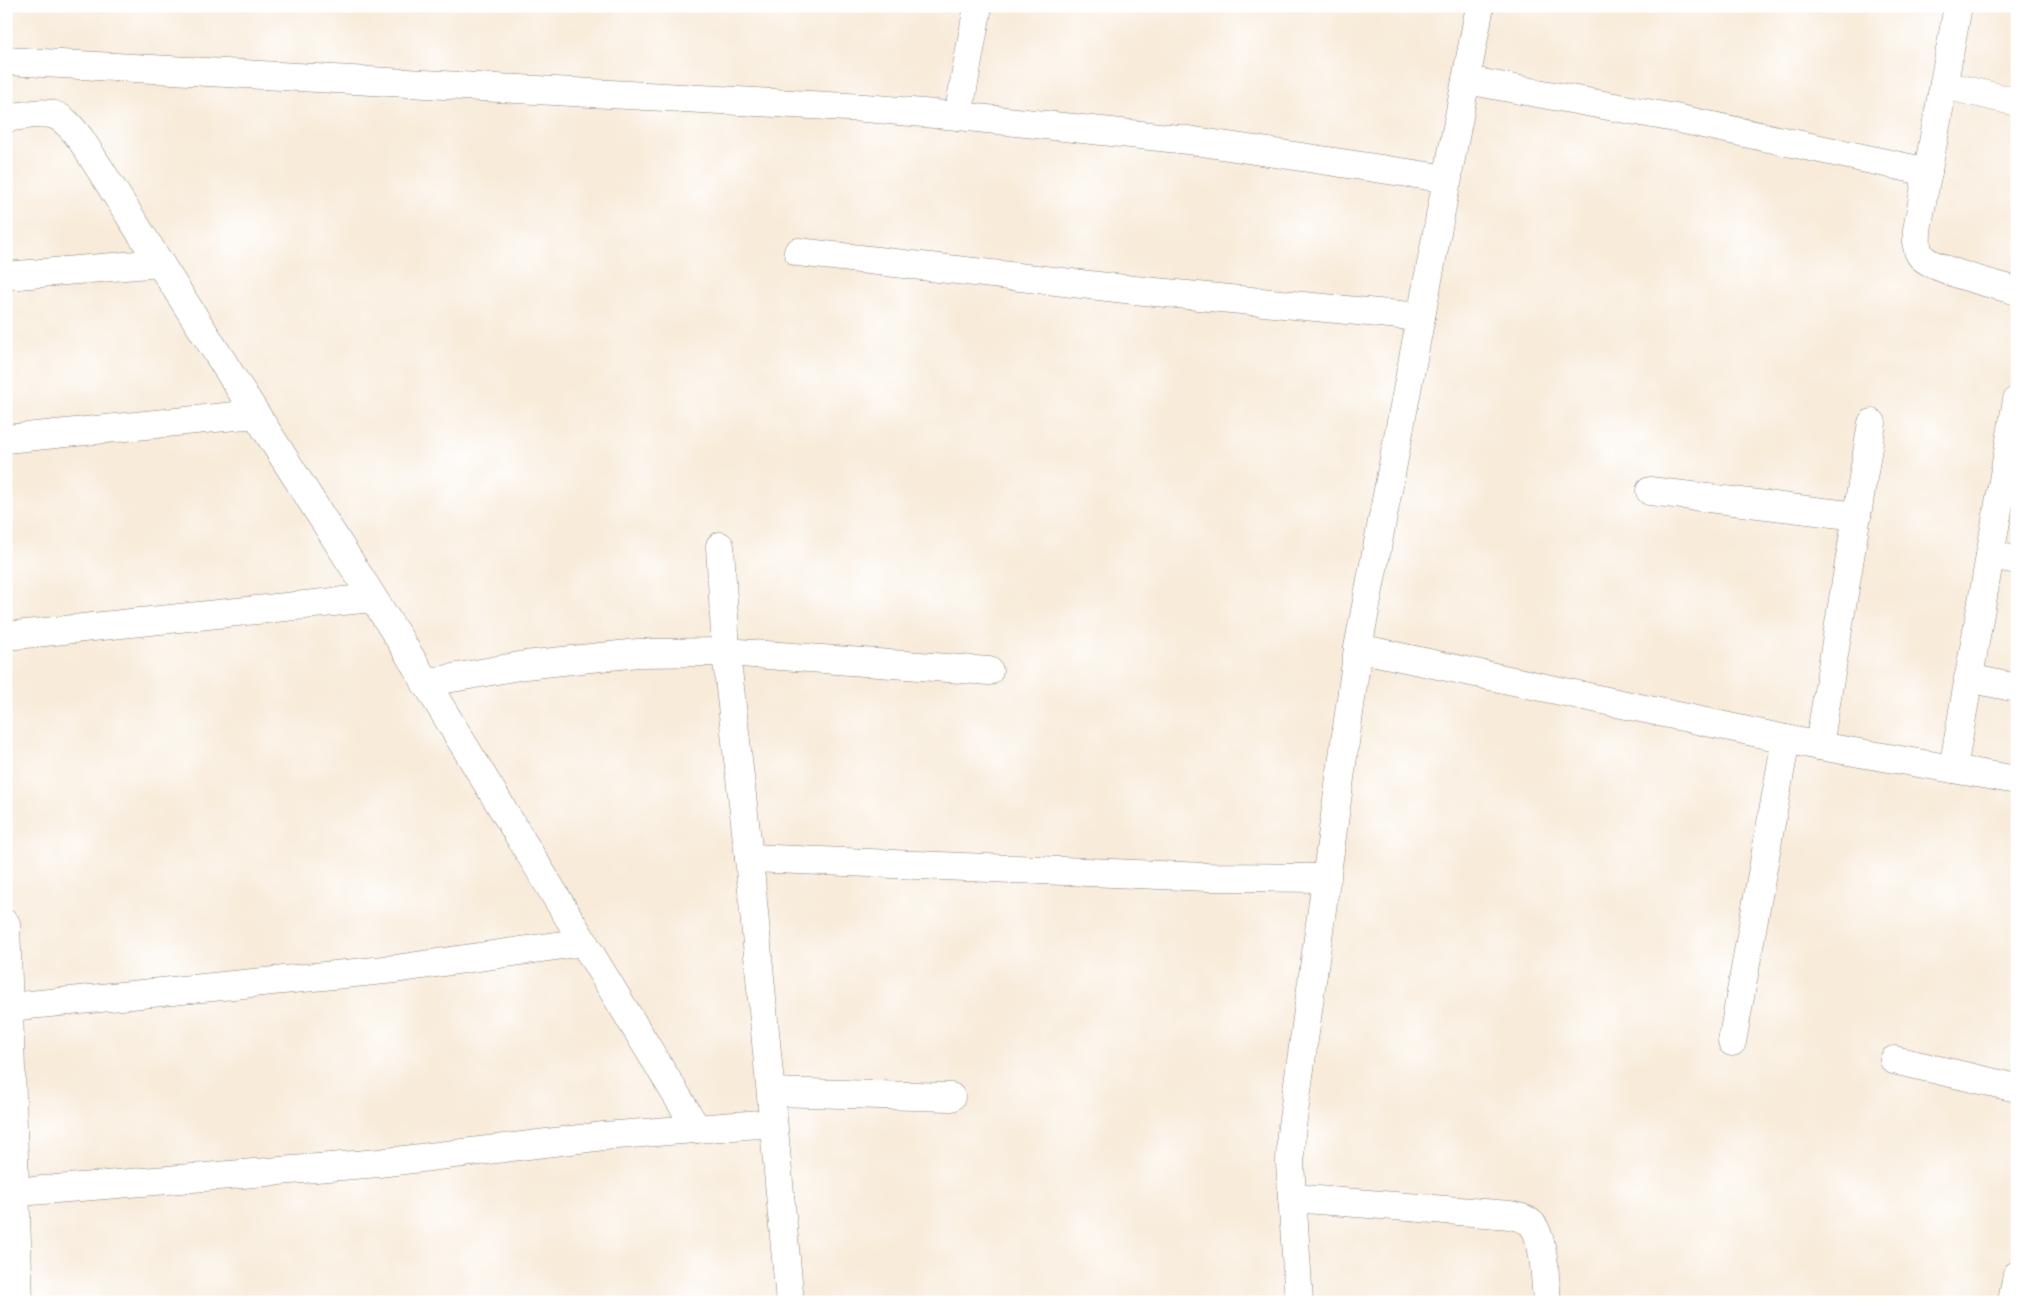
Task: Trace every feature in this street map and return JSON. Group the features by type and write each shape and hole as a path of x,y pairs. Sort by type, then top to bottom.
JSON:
{"street":[{"path":"958,116 978,6"},
{"path":"1299,1302 1290,1163 1292,1134 1358,648 1480,6"},
{"path":"1958,6 1918,230 1917,246 1921,256 1938,267 2017,291"},
{"path":"6,61 855,108 958,116 1188,140 1448,179"},
{"path":"1466,80 1675,118 1928,172"},
{"path":"1944,85 2017,102"},
{"path":"6,118 49,113 59,115 70,124 256,414 425,683 697,1130"},
{"path":"798,252 1134,290 1421,316"},
{"path":"6,276 160,263"},
{"path":"1953,769 2017,400"},
{"path":"6,439 256,414"},
{"path":"1819,746 1872,423"},
{"path":"1650,491 1856,516"},
{"path":"720,546 726,652 749,858 790,1302"},
{"path":"1990,555 2017,560"},
{"path":"6,636 372,598"},
{"path":"1358,648 1819,746 2017,780"},
{"path":"425,683 525,665 638,653 726,652 989,671"},
{"path":"1968,678 2017,688"},
{"path":"1732,1042 1786,739"},
{"path":"749,858 1207,877 1327,878"},
{"path":"6,924 11,1192 19,1302"},
{"path":"9,1008 395,969 584,942"},
{"path":"1894,1060 2017,1088"},
{"path":"771,1092 951,1096"},
{"path":"11,1192 378,1163 604,1136 773,1123"},
{"path":"1292,1198 1510,1215 1524,1218 1532,1225 1540,1239 1547,1302"},
{"path":"2012,1302 2017,1274"}]}
